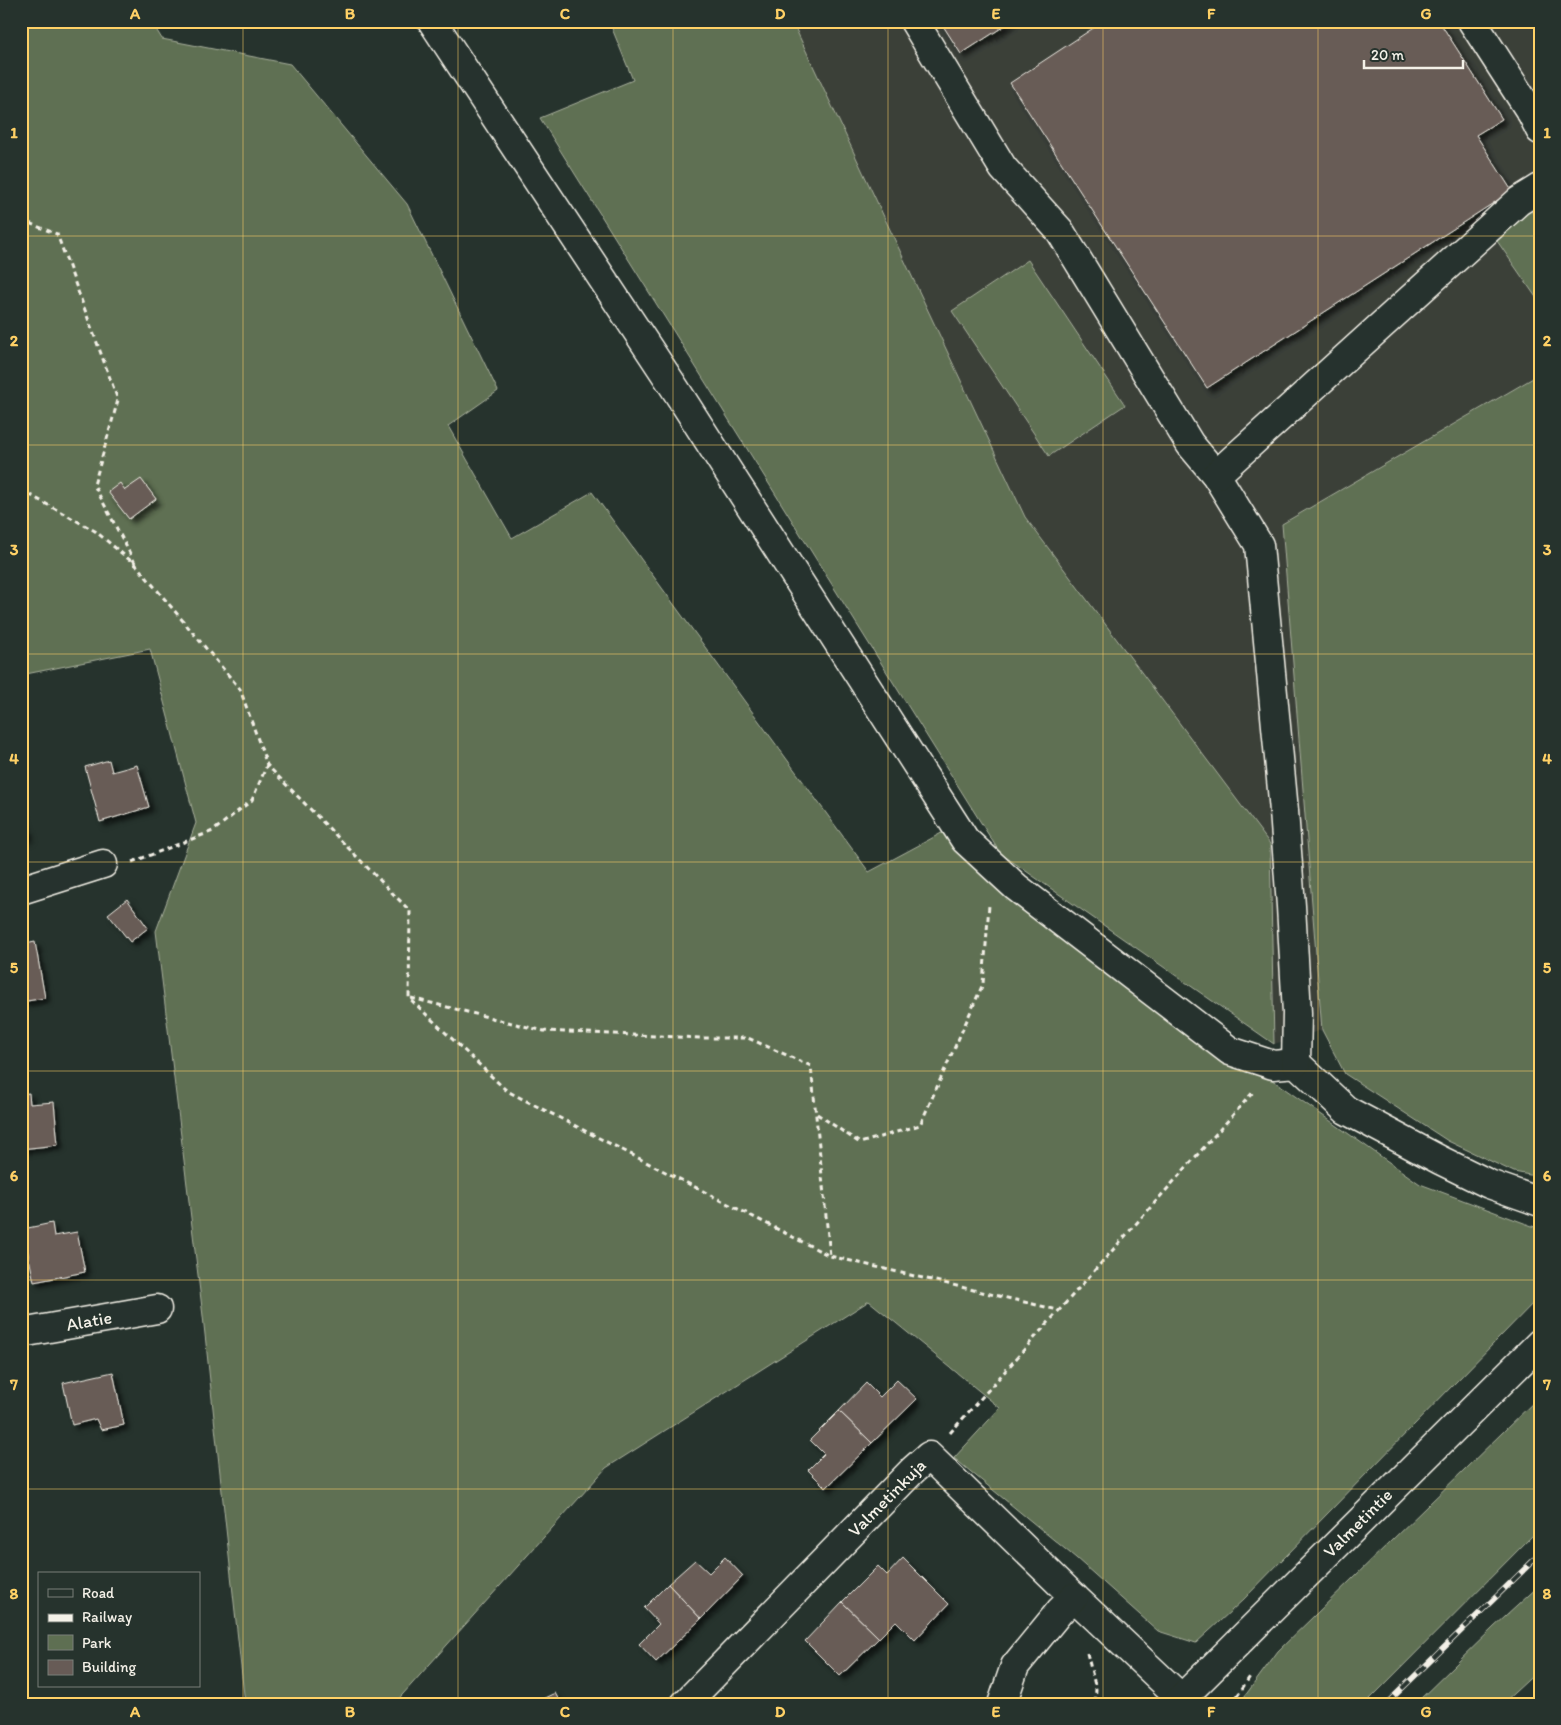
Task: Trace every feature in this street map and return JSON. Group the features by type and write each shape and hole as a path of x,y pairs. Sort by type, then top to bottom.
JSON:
{"street":[{"path":"432,21 674,387 965,840 1016,887 1230,1051 1285,1064 1346,1110 1489,1184 1540,1202"},
{"path":"914,21 1003,168 1060,232 1190,444 1216,474 1259,545 1285,830 1297,1014 1285,1064"},
{"path":"1472,21 1532,114 1540,130"},
{"path":"1216,474 1512,208 1540,188"},
{"path":"21,890 103,864"},
{"name":"Alatie","path":"21,1333 157,1309"},
{"name":"Valmetintie","path":"1178,1701 1540,1342"},
{"name":"Valmetinkuja","path":"685,1704 913,1470 929,1456 1178,1701"},
{"path":"1002,1704 1015,1666 1060,1611 1074,1597"}],"path":[{"path":"21,220 57,234 118,400 94,485 137,566"},
{"path":"21,490 94,531 137,566 240,689 267,765 410,911 409,998 507,1091 830,1256 1058,1310"},
{"path":"103,864 136,861 213,831 252,800 267,765"},
{"path":"816,1114 860,1143 920,1125 983,984 992,865"},
{"path":"409,998 544,1032 748,1038 811,1066 830,1256"},
{"path":"929,1456 1058,1310 1237,1113 1256,1089 1285,1064"}],"shaded area":[{"path":"792,21 1104,21 1010,83 1207,388 1477,213 1540,303 1540,374 1282,524 1322,1030 1274,1044 1270,844 1025,517"},
{"path":"1439,21 1540,21 1540,186 1512,191 1476,135 1501,119"}],"green space":[{"path":"21,21 151,21 162,39 290,64 407,204 498,391 448,426 512,538 592,492 869,872 949,829 985,878 1420,1184 1540,1229 1540,1296 1243,1600 1196,1643 1158,1631 1076,1558 954,1458 1000,1408 869,1301 606,1468 394,1704 245,1704 203,1316 156,931 196,823 150,649 21,675"},
{"path":"609,21 792,21 1025,517 1270,844 1274,1044 1000,853 540,118 633,80"},
{"path":"1531,211 1540,223 1540,303 1495,238"},
{"path":"1028,260 1125,405 1049,456 952,311"},
{"path":"1540,374 1540,1177 1514,1172 1448,1141 1345,1074 1322,1030 1282,524"},
{"path":"1540,1396 1540,1528 1365,1704 1239,1704 1278,1651"},
{"path":"1540,1585 1540,1669 1502,1704 1415,1704 1494,1627"}],"building":[{"path":"940,21 1012,21 961,54"},
{"path":"1104,21 1439,21 1502,119 1476,135 1512,191 1207,388 1010,83"},
{"path":"141,479 156,499 129,519 108,492 120,483 125,490"},
{"path":"109,760 112,772 137,765 149,807 100,822 85,767"},
{"path":"21,812 29,836 21,839"},
{"path":"127,899 148,928 130,942 108,914"},
{"path":"35,942 45,998 21,1002 21,945"},
{"path":"29,1093 30,1104 54,1102 58,1145 21,1149 21,1094"},
{"path":"52,1223 54,1236 77,1232 85,1272 34,1282 23,1229"},
{"path":"113,1372 124,1425 101,1430 96,1419 72,1425 63,1383"},
{"path":"897,1380 917,1399 872,1443 839,1411 866,1383 880,1397"},
{"path":"839,1411 872,1443 826,1488 808,1470 824,1454 810,1440"},
{"path":"725,1557 743,1576 701,1619 668,1584 695,1560 709,1573"},
{"path":"903,1558 949,1604 915,1640 896,1621 879,1638 842,1602 878,1566 887,1575"},
{"path":"668,1584 701,1619 656,1662 639,1644 659,1624 644,1608"},
{"path":"842,1602 879,1638 840,1676 805,1641"},
{"path":"555,1693 561,1704 532,1704"}],"railway":[{"path":"1386,1704 1540,1554"}]}
